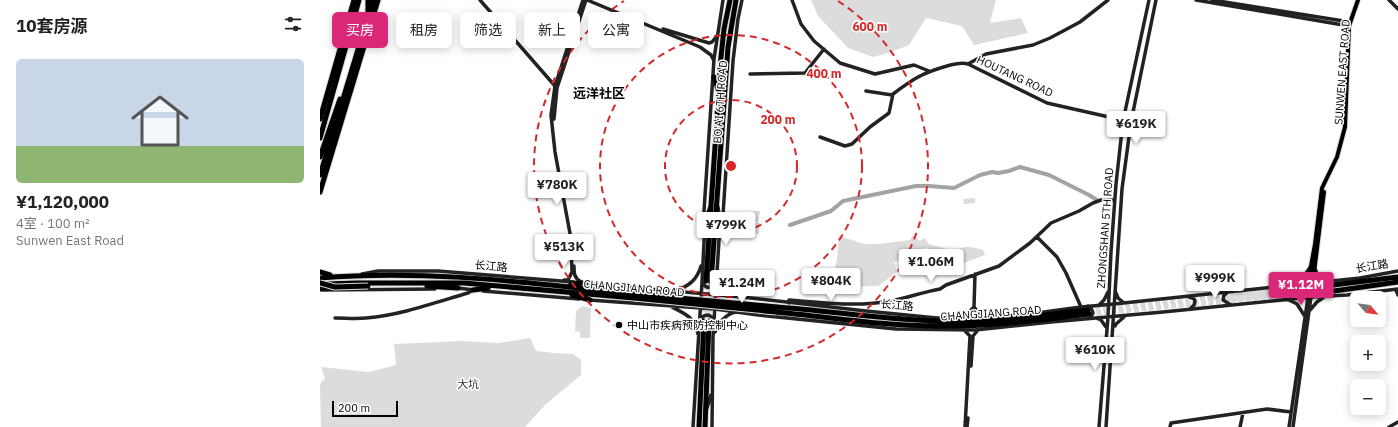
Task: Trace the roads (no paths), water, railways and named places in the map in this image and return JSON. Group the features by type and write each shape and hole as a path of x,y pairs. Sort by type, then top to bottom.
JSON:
{"highway":[{"path":"320,119 354,0"},
{"path":"320,138 359,0"},
{"path":"368,0 368,12"},
{"path":"370,12 373,0"},
{"path":"320,192 378,0"},
{"name":"BO'AI 6TH ROAD","path":"715,199 719,92 724,29 730,0"},
{"name":"BO'AI 6TH ROAD","path":"709,282 728,47 736,0"},
{"path":"734,11 741,0"},
{"path":"320,157 358,49"},
{"path":"320,175 358,49"},
{"path":"714,77 719,92"},
{"path":"320,272 335,276"},
{"name":"CHANGJIANG ROAD","path":"320,278 335,276 396,275 464,278 550,285 634,296"},
{"path":"1398,277 1334,288 1398,282"},
{"path":"320,289 343,283"},
{"name":"CHANGJIANG ROAD","path":"320,284 456,283 634,296 777,309 821,311 895,319 939,321 986,321 1088,312"},
{"path":"550,285 582,283"},
{"path":"320,284 335,287 424,286 458,288"},
{"path":"474,290 499,287"},
{"path":"563,292 590,300"},
{"name":"CHANGJIANG ROAD","path":"777,309 891,324 937,326 988,325 1088,312"},
{"path":"705,427 703,412 707,321"},
{"path":"699,427 703,412"}],"main road":[{"path":"480,0 555,86"},
{"path":"558,281 568,280 572,272 572,258 571,239 555,152 551,115 555,86 583,0"},
{"path":"582,283 577,280 575,276 573,239 557,151 554,116 557,88 586,0 700,47 711,55 714,63"},
{"path":"592,0 665,29 705,42 712,42 717,34"},
{"name":"BO'AI 6TH ROAD","path":"707,321 715,308 716,295 709,282 703,261 705,222 704,211 714,63 723,0"},
{"name":"BO'AI 6TH ROAD","path":"707,321 700,308 701,294 717,267 720,224 723,215 735,38 741,0"},
{"path":"792,0 801,24 814,41 840,63 875,74 914,65 929,71"},
{"path":"968,64 986,54 1033,45 1050,38 1080,22 1108,0"},
{"name":"ZHONGSHAN 5TH ROAD","path":"1099,427 1108,317 1115,200 1123,121 1149,0"},
{"name":"ZHONGSHAN 5TH ROAD","path":"1106,427 1122,189 1131,122 1156,0"},
{"path":"1196,0 1350,24"},
{"path":"1212,0 1350,24"},
{"name":"SUNWEN EAST ROAD","path":"1311,283 1310,266 1315,244 1322,188 1337,157 1345,127 1350,24 1358,0"},
{"name":"SUNWEN EAST ROAD","path":"1289,427 1304,316 1315,269 1324,189 1339,157 1347,127 1352,26 1358,0"},
{"path":"1389,0 1398,9"},
{"path":"750,74 805,73 824,49"},
{"name":"HOUTANG ROAD","path":"892,95 916,77 929,71 960,63 968,64 1047,103 1131,122"},
{"path":"820,137 845,146 852,144 870,127 889,113 892,95 866,91"},
{"path":"715,199 720,224"},
{"path":"705,222 715,199"},
{"path":"789,303 789,300 814,303 828,302 850,304 890,301 940,289 946,285 999,266 1016,254 1051,223 1101,200 1115,200"},
{"path":"1037,236 1057,257 1081,307"},
{"path":"674,291 686,287 693,282 699,273 703,261"},
{"path":"1293,285 1306,273 1310,266"},
{"path":"717,267 719,277 727,289 742,297"},
{"path":"1315,269 1319,278 1329,281"},
{"name":"长江路","path":"346,276 378,272 438,271 742,297 879,313 937,318 1029,314 1081,307 1095,318 1309,297 1348,295 1397,289"},
{"name":"长江路","path":"320,289 458,288 590,300 680,307 715,308 754,314 896,329 976,330 1088,312 1098,305 1360,278 1398,271"},
{"path":"975,274 974,307 982,317"},
{"path":"1309,311 1317,302 1327,296 1324,287 1329,281"},
{"path":"1284,286 1291,290 1291,293 1286,300 1297,304 1304,316"},
{"path":"1098,305 1104,300 1109,289"},
{"path":"1397,289 1398,295"},
{"path":"335,318 365,318 394,314 468,294 474,290"},
{"path":"1115,290 1121,302 1125,303"},
{"path":"680,307 691,305 694,300 683,292"},
{"path":"1230,292 1224,295 1223,298 1225,302 1231,305"},
{"path":"1187,296 1195,301 1194,306 1189,309"},
{"name":"SUNWEN EAST ROAD","path":"1293,427 1309,311 1309,297"},
{"path":"754,314 750,309 750,303 756,299"},
{"path":"671,306 689,316 695,323 699,337 693,427"},
{"path":"964,318 974,307"},
{"path":"821,311 843,309"},
{"path":"713,337 721,321 728,315 744,312"},
{"path":"879,313 895,319"},
{"path":"806,314 827,322"},
{"path":"1113,329 1125,316"},
{"path":"1095,318 1104,323 1107,328"},
{"path":"699,337 707,321"},
{"path":"707,321 713,337 712,427"},
{"name":"长江路","path":"866,326 891,324"},
{"path":"966,330 970,336 966,427"},
{"path":"966,427 973,336 976,330"},
{"path":"703,412 712,392"},
{"path":"695,397 703,412"},
{"path":"1170,427 1171,423 1267,409 1291,412"},
{"path":"1240,427 1243,413"},
{"path":"1389,427 1398,422"}],"waterway":[{"path":"790,225 831,211 843,201 916,186 954,188 980,175 992,172 998,173 1009,171 1020,167 1049,175 1097,200"}],"tunnel":[{"path":"704,320 706,282"},
{"path":"709,320 711,282"},
{"path":"1088,310 1333,285"},
{"path":"1089,314 1334,291"}],"place":[{"name":"中山市疾病预防控制中心","path":"619,325"}],"district":[{"name":"远洋社区","path":"599,93"}],"park label":[{"name":"大坑","path":"468,384"}]}
